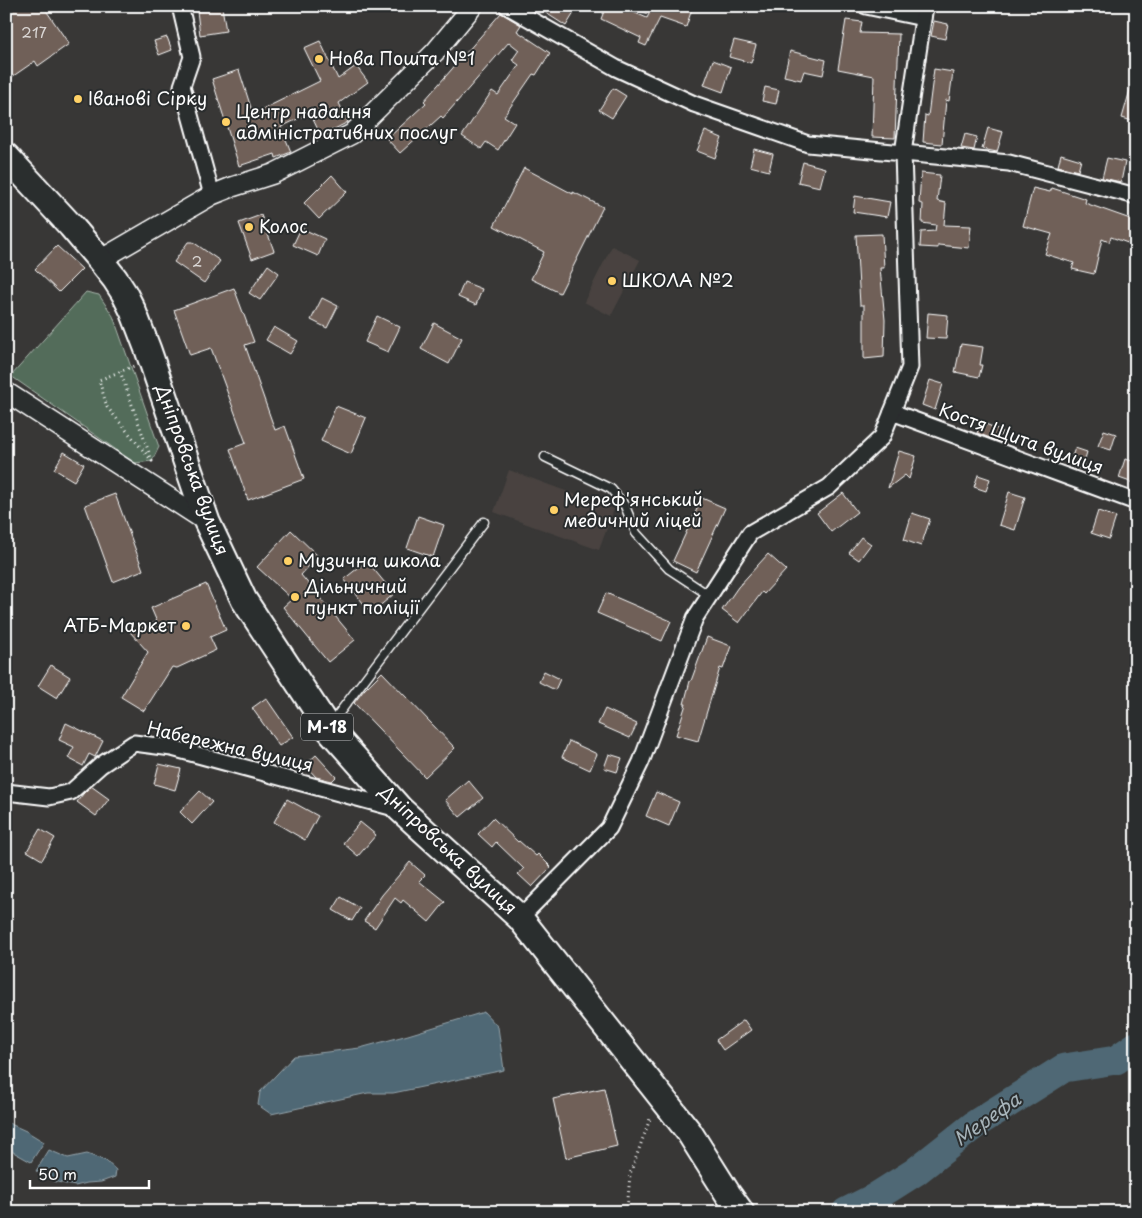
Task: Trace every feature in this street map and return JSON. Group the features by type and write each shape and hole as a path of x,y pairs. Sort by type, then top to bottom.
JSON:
{"highway":[{"name":"Дніпровська вулиця","path":"6,156 100,260 120,286 133,311 148,350 207,522 244,600 328,728 400,809 520,918 688,1132 735,1203"}],"street":[{"path":"180,6 192,56 182,86 212,195"},
{"path":"100,260 212,195 273,174 352,134 435,52 473,6"},
{"path":"507,6 616,68 694,104 808,144 1009,163 1136,196"},
{"path":"520,918 609,828 641,762 695,618 750,533 829,487 882,437 910,367 903,153 924,12 866,6"},
{"path":"6,392 207,522"},
{"name":"Костя Щита вулиця","path":"892,412 1136,502"},
{"name":"Набережна вулиця","path":"6,792 49,797 71,792 101,765 134,743 172,748 400,809"}],"lane":[{"path":"545,457 611,489 625,506 636,533 669,569 710,596"},
{"path":"328,728 484,522"}],"path":[{"path":"120,372 152,461 107,406 99,380 134,366"},
{"path":"628,1212 630,1174 659,1094"}],"shaded area":[{"name":"ШКОЛА №2","path":"612,246 640,260 611,316 584,302"},
{"name":"Мереф'янський медичний ліцей","path":"509,470 614,509 599,550 494,512"}],"green space":[{"path":"86,292 99,295 113,316 159,447 152,461 135,463 11,376"}],"water":[{"path":"484,1012 498,1027 504,1070 393,1093 368,1093 271,1114 258,1105 260,1092 294,1056 360,1048"},
{"path":"6,1122 44,1142 31,1162 6,1148"},
{"path":"49,1150 68,1158 87,1154 106,1161 116,1170 115,1177 101,1182 75,1186 53,1181 36,1171"}],"building":[{"path":"6,6 43,6 69,44 38,66 35,61 6,81"},
{"path":"535,6 562,6 574,13 566,26"},
{"path":"606,6 619,6 647,18 649,14 632,8 632,6 693,6 686,27 660,18 646,46 639,43 641,38 601,19"},
{"path":"222,7 226,31 200,35 197,11"},
{"path":"501,13 521,25 517,31 550,53 536,75 533,74 504,116 515,123 498,150 486,142 481,149 462,136 492,91 498,95 519,65 512,60 519,50 509,42 443,118 441,116 400,153 387,139 426,103 424,101"},
{"path":"846,20 862,22 860,33 899,34 895,138 872,137 874,76 838,69"},
{"path":"934,21 948,24 945,39 931,36"},
{"path":"167,37 172,50 159,55 154,41"},
{"path":"734,40 756,45 751,63 729,57"},
{"path":"320,41 338,79 356,66 368,82 339,103 348,122 321,136 310,113 281,127 291,152 276,158 275,154 239,166 212,79 239,70 253,114 320,81 304,48"},
{"path":"790,51 826,60 823,75 804,71 801,80 784,76"},
{"path":"713,60 731,67 723,92 704,85"},
{"path":"934,69 953,72 949,101 946,100 942,144 923,142 925,115 928,116"},
{"path":"1132,83 1136,83 1136,122 1122,118"},
{"path":"765,87 779,90 776,104 762,101"},
{"path":"613,88 626,96 612,118 599,110"},
{"path":"988,128 1003,132 997,152 982,149"},
{"path":"705,131 722,138 715,158 697,151"},
{"path":"965,134 977,137 974,150 961,148"},
{"path":"754,149 773,154 769,171 750,166"},
{"path":"1061,154 1081,160 1078,171 1058,166"},
{"path":"1107,158 1125,162 1121,182 1102,178"},
{"path":"803,162 825,168 820,187 798,182"},
{"path":"524,168 573,194 573,192 603,207 560,293 531,279 544,252 494,226"},
{"path":"921,173 940,175 937,201 946,203 944,225 971,226 969,248 938,245 938,248 920,247 921,232 935,231 936,225 922,223 923,204 919,203"},
{"path":"332,175 347,192 319,219 304,203"},
{"path":"1033,188 1050,192 1052,188 1086,199 1085,203 1136,221 1136,246 1111,237 1109,242 1102,239 1094,274 1072,269 1074,263 1045,254 1052,234 1023,226"},
{"path":"855,196 890,202 887,217 853,212"},
{"path":"261,215 274,251 252,259 239,223"},
{"path":"301,228 325,239 318,256 293,245"},
{"path":"882,234 884,268 880,268 885,320 884,357 864,359 864,305 860,305 856,235"},
{"path":"188,242 193,242 220,261 204,283 174,262"},
{"path":"57,246 82,269 59,292 35,269"},
{"path":"268,265 279,273 260,300 249,293"},
{"path":"464,282 482,289 476,305 458,297"},
{"path":"234,288 254,342 245,345 275,430 285,426 304,479 248,500 230,449 246,443 211,348 190,355 174,310"},
{"path":"322,298 338,306 327,328 311,320"},
{"path":"928,313 948,315 946,339 926,338"},
{"path":"377,316 400,327 388,352 365,342"},
{"path":"434,323 462,338 449,364 421,349"},
{"path":"274,327 298,341 290,354 266,340"},
{"path":"961,344 983,347 979,377 955,372"},
{"path":"930,380 943,384 935,410 922,405"},
{"path":"336,406 366,418 351,454 321,441"},
{"path":"981,422 1002,431 998,441 977,433"},
{"path":"1104,430 1116,434 1111,450 1098,446"},
{"path":"1075,448 1087,452 1082,469 1069,465"},
{"path":"899,451 916,456 909,479 905,475 888,488"},
{"path":"64,452 84,464 74,481 54,469"},
{"path":"1125,459 1136,462 1136,484 1119,478"},
{"path":"978,475 990,479 986,491 974,487"},
{"path":"1009,492 1025,497 1015,530 999,525"},
{"path":"843,493 857,512 831,532 817,513"},
{"path":"115,494 143,570 113,582 85,505"},
{"path":"702,498 725,508 696,572 673,561"},
{"path":"1098,511 1116,517 1109,539 1091,533"},
{"path":"912,513 930,519 921,546 904,540"},
{"path":"418,516 444,525 433,557 407,548"},
{"path":"291,530 318,556 301,575 355,640 328,662 283,607 292,599 257,567"},
{"path":"861,537 871,544 859,560 849,553"},
{"path":"768,554 786,570 764,594 762,592 739,623 722,610 738,587"},
{"path":"367,561 394,594 371,613 344,579"},
{"name":"АТБ-Маркет","path":"206,584 226,630 210,637 216,650 177,668 172,667 144,711 121,697 148,652 130,632 157,622 151,608"},
{"path":"606,593 671,621 662,641 597,613"},
{"path":"707,637 731,646 723,669 720,668 698,741 676,735 686,704 684,704 690,681"},
{"path":"51,665 70,677 57,698 38,686"},
{"path":"544,671 560,679 555,690 539,682"},
{"path":"382,672 455,748 425,777 354,703"},
{"path":"266,698 293,737 279,746 252,708"},
{"path":"605,709 637,724 630,738 598,724"},
{"path":"66,723 103,741 95,757 89,754 83,766 68,758 74,747 59,740"},
{"path":"569,741 597,754 590,770 562,757"},
{"path":"609,754 622,758 617,772 604,768"},
{"path":"316,755 336,777 332,781 316,777 305,765"},
{"path":"159,764 181,769 175,790 154,784"},
{"path":"468,780 483,798 460,817 445,800"},
{"path":"91,786 109,799 96,816 77,802"},
{"path":"200,791 212,802 192,824 180,812"},
{"path":"656,792 679,802 669,826 646,816"},
{"path":"287,799 318,816 305,840 274,822"},
{"path":"493,818 518,842 536,856 538,854 551,867 532,887 518,874 524,869 496,842 492,847 478,834"},
{"path":"360,822 376,835 358,856 343,843"},
{"path":"40,829 55,838 42,860 27,851"},
{"path":"410,862 425,875 419,881 445,902 429,922 403,900 401,903 395,898 375,928 364,921 382,895"},
{"path":"341,897 360,908 352,921 333,910"},
{"path":"744,1020 751,1030 723,1050 716,1040"},
{"path":"604,1088 617,1146 566,1158 553,1099"}],"waterway":[{"name":"Мерефа","path":"846,1212 874,1198 915,1172 977,1123 1064,1068 1116,1060 1136,1046"}],"place":[{"name":"Нова Пошта №1","path":"319,59"},
{"name":"Іванові Сірку","path":"78,99"},
{"name":"Центр надання адміністративних послуг","path":"226,122"},
{"name":"Колос","path":"249,227"},
{"name":"ШКОЛА №2","path":"612,281"},
{"name":"Мереф'янський медичний ліцей","path":"554,510"},
{"name":"Музична школа","path":"288,561"},
{"name":"Дільничний пункт поліції","path":"295,597"},
{"name":"АТБ-Маркет","path":"186,626"}]}
